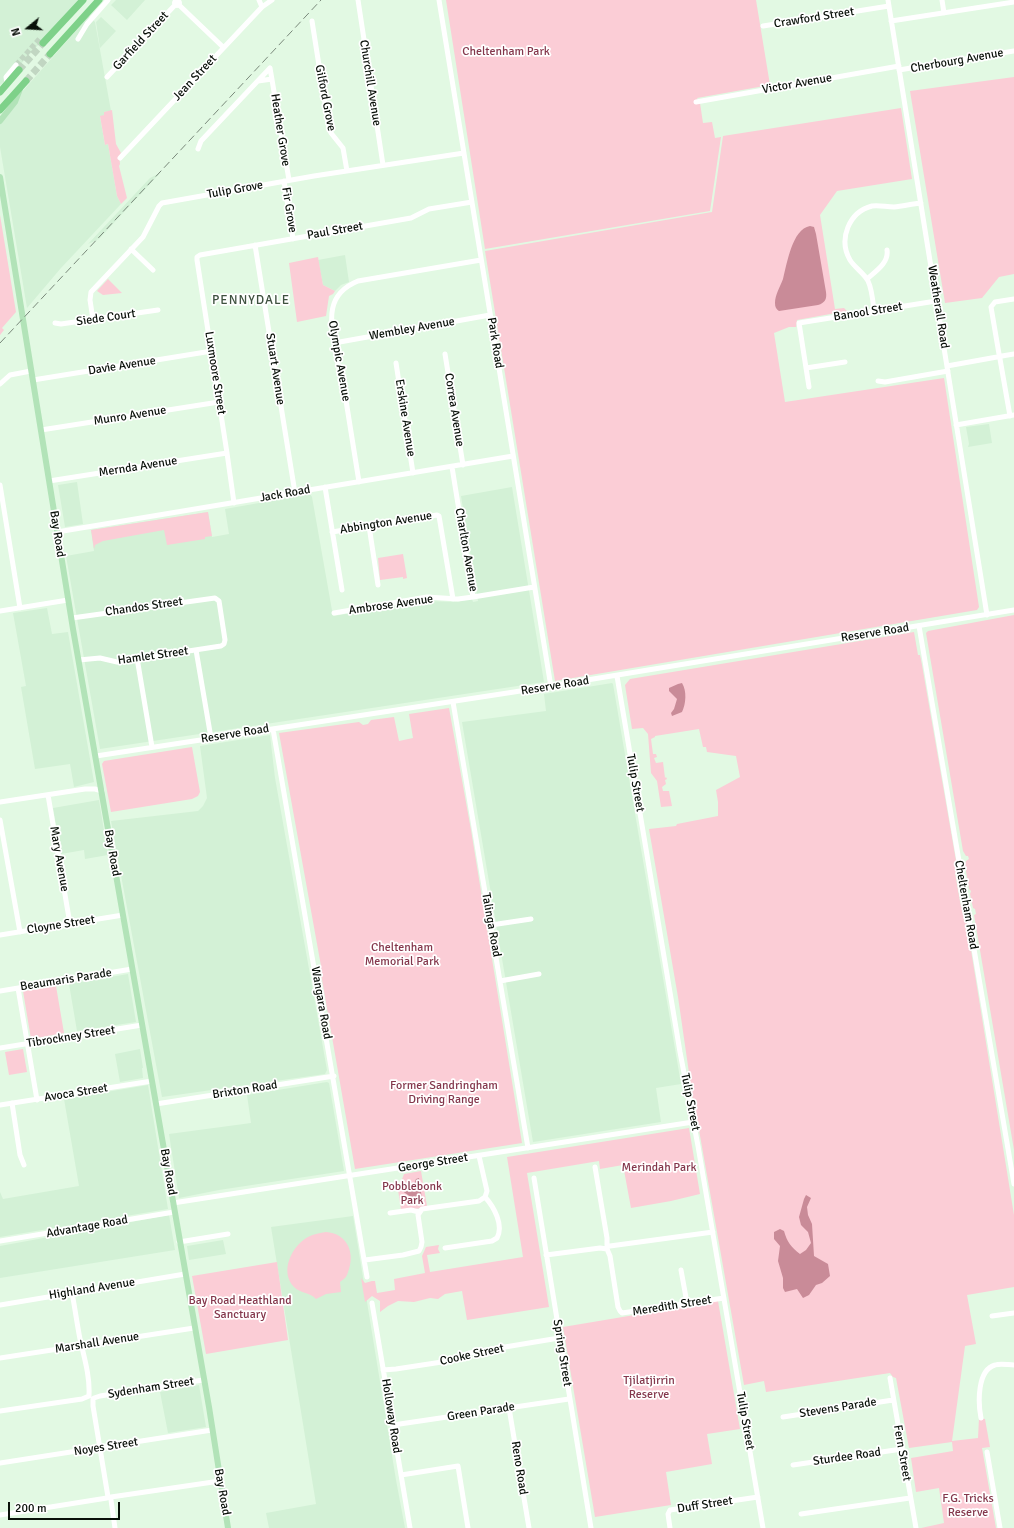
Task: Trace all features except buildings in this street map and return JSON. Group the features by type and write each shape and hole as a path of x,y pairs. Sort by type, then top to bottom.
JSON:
{"highway":[{"path":"50,54 99,0"},
{"path":"43,43 81,3 86,13"},
{"path":"3,88 17,68"},
{"path":"0,110 26,81"}],"main road":[{"path":"0,121 15,102 21,87"},
{"name":"Bay Road","path":"0,177 68,600 228,1528"}],"street":[{"path":"78,39 87,24 108,0"},
{"path":"259,0 262,7"},
{"name":"Jean Street","path":"120,158 223,47 262,7 272,0"},
{"name":"Churchill Avenue","path":"358,0 383,165"},
{"name":"Park Road","path":"439,0 551,686"},
{"name":"Weatherall Road","path":"888,0 987,615"},
{"path":"942,0 944,13"},
{"path":"177,2 223,47"},
{"name":"Garfield Street","path":"107,77 177,2"},
{"path":"891,22 1003,2 1014,2"},
{"name":"Crawford Street","path":"763,26 889,6"},
{"name":"Gilford Grove","path":"312,20 329,129 342,148 347,171"},
{"path":"79,22 87,24"},
{"name":"Cherbourg Avenue","path":"899,68 1014,51"},
{"name":"Heather Grove","path":"198,149 201,141 270,68 287,181"},
{"name":"Victor Avenue","path":"696,102 899,68"},
{"name":"Heather Grove","path":"258,81 272,79"},
{"name":"Tulip Grove","path":"93,320 90,300 91,292 143,237 162,203 464,151"},
{"name":"Fir Grove","path":"287,181 293,239"},
{"name":"Paul Street","path":"197,257 200,255 411,218 429,209 472,202"},
{"path":"874,311 867,279 853,264 846,250 845,236 851,221 860,212 873,206 892,207 921,203"},
{"name":"Stuart Avenue","path":"255,245 295,492"},
{"path":"131,249 153,270"},
{"path":"867,279 885,261 887,257 886,250"},
{"name":"Luxmoore Street","path":"197,257 235,503"},
{"name":"Olympic Avenue","path":"359,482 344,388 339,373 334,342 331,318 333,305 339,295 352,284 370,279 481,260"},
{"path":"956,425 1012,415 991,307 995,302 1014,299"},
{"name":"Banool Street","path":"806,368 799,323 936,301"},
{"name":"Siede Court","path":"55,323 61,324 93,320 158,310"},
{"name":"Wembley Avenue","path":"334,342 490,315"},
{"name":"Davie Avenue","path":"33,380 212,351"},
{"name":"Correa Avenue","path":"445,354 463,465"},
{"path":"878,381 885,382 1014,354"},
{"path":"809,387 806,368 845,362"},
{"name":"Erskine Avenue","path":"396,363 413,473"},
{"path":"0,384 10,375 31,372"},
{"name":"Munro Avenue","path":"41,430 219,402"},
{"name":"Mernda Avenue","path":"49,481 227,453"},
{"name":"Jack Road","path":"57,532 513,456"},
{"name":"Charlton Avenue","path":"452,467 473,597 534,587"},
{"path":"0,485 20,608"},
{"path":"325,487 342,590"},
{"name":"Abbington Avenue","path":"332,532 437,515 439,516 453,599"},
{"path":"369,526 378,585"},
{"name":"Chandos Street","path":"72,618 211,597 216,598 219,602 225,640"},
{"name":"Ambrose Avenue","path":"334,613 427,598 453,599 473,597"},
{"path":"0,611 68,600"},
{"name":"Reserve Road","path":"96,756 618,676 1014,610"},
{"name":"Cheltenham Road","path":"920,626 1014,1184"},
{"name":"Hamlet Street","path":"79,660 100,658 115,662 222,646 225,640"},
{"path":"196,650 211,738"},
{"path":"137,658 152,747"},
{"name":"Tulip Street","path":"618,676 763,1528"},
{"name":"Talinga Road","path":"453,702 528,1148"},
{"name":"Wangara Road","path":"273,729 368,1277"},
{"path":"86,789 100,782"},
{"path":"0,802 86,789 102,791"},
{"name":"Mary Avenue","path":"48,795 70,924"},
{"path":"0,820 20,932"},
{"name":"Cloyne Street","path":"0,935 123,915"},
{"path":"491,926 531,919"},
{"name":"Beaumaris Parade","path":"0,991 132,969"},
{"path":"500,981 539,974"},
{"path":"18,988 37,1100"},
{"name":"Tibrockney Street","path":"0,1048 142,1025"},
{"name":"Brixton Road","path":"156,1104 334,1076"},
{"name":"Avoca Street","path":"0,1105 152,1081"},
{"path":"12,1104 20,1155 24,1165"},
{"name":"George Street","path":"173,1203 693,1122"},
{"path":"390,1213 411,1210 419,1212 426,1208 443,1207 479,1201 485,1197 487,1191 479,1156"},
{"path":"595,1167 609,1247"},
{"name":"Spring Street","path":"534,1178 591,1528"},
{"path":"445,1248 492,1241 497,1238 499,1231 496,1211 485,1197"},
{"name":"Advantage Road","path":"0,1241 174,1212"},
{"path":"365,1260 418,1251 422,1244 418,1217 419,1212"},
{"path":"546,1257 713,1231"},
{"path":"179,1242 228,1234"},
{"name":"Meredith Street","path":"609,1247 618,1307 621,1312 624,1313 724,1298"},
{"path":"681,1270 687,1303"},
{"name":"Highland Avenue","path":"0,1304 185,1274"},
{"path":"72,1293 115,1528"},
{"name":"Holloway Road","path":"372,1303 410,1528"},
{"path":"992,1316 1014,1313"},
{"name":"Marshall Avenue","path":"0,1358 194,1328"},
{"name":"Cooke Street","path":"383,1371 454,1360 470,1354 560,1339"},
{"path":"981,1418 979,1403 984,1373 989,1368 997,1364 1014,1365"},
{"name":"Fern Street","path":"890,1378 916,1528"},
{"name":"Sydenham Street","path":"91,1397 203,1380"},
{"path":"0,1411 91,1397"},
{"name":"Green Parade","path":"392,1425 569,1399"},
{"name":"Stevens Parade","path":"784,1416 893,1400"},
{"name":"Reno Road","path":"509,1408 529,1528"},
{"name":"Noyes Street","path":"0,1463 212,1430"},
{"name":"Sturdee Road","path":"793,1465 902,1449"},
{"path":"987,1452 1000,1528"},
{"path":"401,1475 458,1466 468,1528"},
{"path":"0,1515 220,1481"},
{"name":"Duff Street","path":"670,1528 668,1514 670,1510 758,1497"},
{"path":"801,1514 910,1498"}],"shaded area":[{"path":"0,0 79,0 0,85"},
{"path":"116,0 145,0 127,20 111,5"},
{"path":"89,16 95,22 111,111 104,112 105,115 100,117 105,145 108,144 117,196 121,204 61,268 27,308 0,147 0,124 21,93"},
{"path":"101,17 116,31 100,48 96,22"},
{"path":"160,173 99,239 88,244 150,178"},
{"path":"810,226 814,227 816,234 826,299 818,305 779,311 775,307 775,300 783,279 791,248 799,233"},
{"path":"345,255 349,282 341,285 335,291 323,285 318,260"},
{"path":"989,424 992,443 968,447 969,444 966,427"},
{"path":"77,482 83,524 65,527 58,485"},
{"path":"512,487 544,682 100,749 66,556 94,551 91,530 208,512 212,537 229,534 225,509 310,494 312,497 333,616 428,601 455,602 472,599 473,602 478,601 461,496"},
{"path":"47,608 52,634 68,632 94,782 74,787 70,764 35,769 21,687 26,686 13,613"},
{"path":"612,683 681,1084 656,1088 661,1122 533,1142 462,722 546,711 544,694"},
{"path":"682,683 685,694 683,709 682,712 672,716 671,713 677,699 669,691 669,688"},
{"path":"270,735 275,778 327,1070 325,1074 162,1097 111,821 198,811 203,806 207,798 200,746"},
{"path":"99,800 108,855 85,859 84,850 61,854 53,808"},
{"path":"128,974 136,1022 77,1031 69,984"},
{"path":"140,1049 143,1078 120,1082 115,1054"},
{"path":"327,1082 329,1083 344,1171 219,1190 179,1198 169,1134 251,1123 247,1095"},
{"path":"148,1085 168,1209 0,1237 0,1192 3,1199 79,1186 64,1099"},
{"path":"419,1178 422,1199 419,1201 413,1200 403,1191 404,1189 412,1189 416,1179"},
{"path":"806,1195 811,1198 807,1207 808,1215 812,1224 814,1256 828,1264 830,1276 822,1283 816,1285 809,1295 803,1298 797,1289 785,1292 783,1288 783,1278 778,1261 780,1246 774,1239 774,1232 780,1229 784,1231 790,1244 800,1254 806,1250 811,1243 808,1232 801,1225 799,1217"},
{"path":"169,1215 175,1250 0,1278 0,1246"},
{"path":"353,1216 405,1528 269,1528 266,1513 316,1504 271,1227"},
{"path":"223,1240 226,1254 189,1260 187,1246"},
{"path":"199,1385 206,1427 168,1433 160,1392"}],"green space":[{"name":"Cheltenham Park","path":"446,0 756,0 770,85 697,98 700,103 703,123 712,122 715,138 721,137 710,211 485,249"},
{"path":"1014,77 1014,274 999,277 982,298 945,303 910,91"},
{"path":"901,108 912,179 837,191 820,215 835,309 844,308 847,311 797,320 796,327 789,327 774,333 785,402 944,378 979,607 977,610 555,681 485,251 712,212 723,136"},
{"path":"112,110 116,144 121,153 119,156 119,166 127,198 121,204 117,196 108,144 105,145 100,116 104,115 104,112"},
{"path":"0,215 16,312 2,328 4,330 0,335"},
{"path":"318,257 323,285 335,291 329,296 326,316 297,322 289,263"},
{"path":"108,279 122,293 103,295 97,291"},
{"path":"208,512 212,536 205,537 205,539 167,545 164,530 103,541 95,545 94,549 91,530"},
{"path":"403,554 407,578 403,579 403,577 380,580 378,558"},
{"path":"1014,615 1014,1150 974,915 976,914 975,909 973,908 965,865 966,861 969,859 963,851 926,633 928,631"},
{"name":"F.G. Tricks Reserve","path":"914,632 918,655 920,655 922,665 958,872 955,873 961,907 964,907 1014,1215 1014,1287 967,1295 976,1344 965,1346 952,1441 978,1438 979,1418 985,1419 990,1447 982,1448 996,1528 921,1528 944,1523 939,1488 916,1492 911,1458 953,1451 952,1442 909,1448 896,1378 890,1373 766,1392 764,1381 744,1385 699,1130 696,1121 678,997 649,829 676,826 677,824 718,816 716,790 740,777 736,756 707,752 706,747 703,747 699,729 655,736 651,739 653,754 656,754 657,757 654,758 656,763 663,762 665,778 666,777 667,779 665,780 666,784 662,787 663,791 669,791 672,806 661,807 657,781 651,773 648,734 643,728 632,729 625,685 630,679"},
{"path":"449,708 471,830 522,1143 355,1169 320,968 321,966 279,733 359,722 363,725 368,724 371,720 394,717 399,741 413,738 409,714"},
{"path":"192,747 200,792 198,796 192,799 111,812 102,764 104,761"},
{"path":"56,986 64,1033 31,1039 23,991"},
{"path":"23,1049 27,1072 9,1075 5,1052"},
{"name":"Merindah Park","path":"689,1128 700,1194 631,1208 623,1165 600,1169 599,1161 527,1173 549,1307 467,1320 462,1291 445,1294 438,1299 430,1298 414,1302 398,1301 380,1312 380,1301 372,1296 365,1302 361,1278 365,1283 375,1281 377,1293 395,1290 394,1279 425,1273 422,1256 426,1247 439,1245 438,1249 440,1253 427,1255 430,1272 523,1257 507,1157"},
{"name":"Pobblebonk Park","path":"421,1171 427,1206 416,1209 401,1209 398,1190 404,1174"},
{"path":"326,1232 333,1233 344,1239 350,1250 351,1262 345,1278 340,1282 341,1292 326,1294 316,1299 294,1287 288,1274 289,1259 302,1241 312,1235"},
{"name":"Bay Road Heathland Sanctuary","path":"277,1262 288,1340 206,1354 192,1276"},
{"name":"Tjilatjirrin Reserve","path":"718,1301 740,1429 707,1434 712,1464 666,1472 671,1505 595,1517 563,1327"}],"tunnel":[{"path":"16,65 40,38"},
{"path":"19,70 43,43"},
{"path":"26,81 50,54"}],"railway":[{"path":"0,343 321,0"}],"district":[{"name":"PENNYDALE","path":"251,301"}],"park label":[{"name":"Cheltenham Memorial Park","path":"402,955"},
{"name":"Former Sandringham Driving Range","path":"444,1093"}]}
